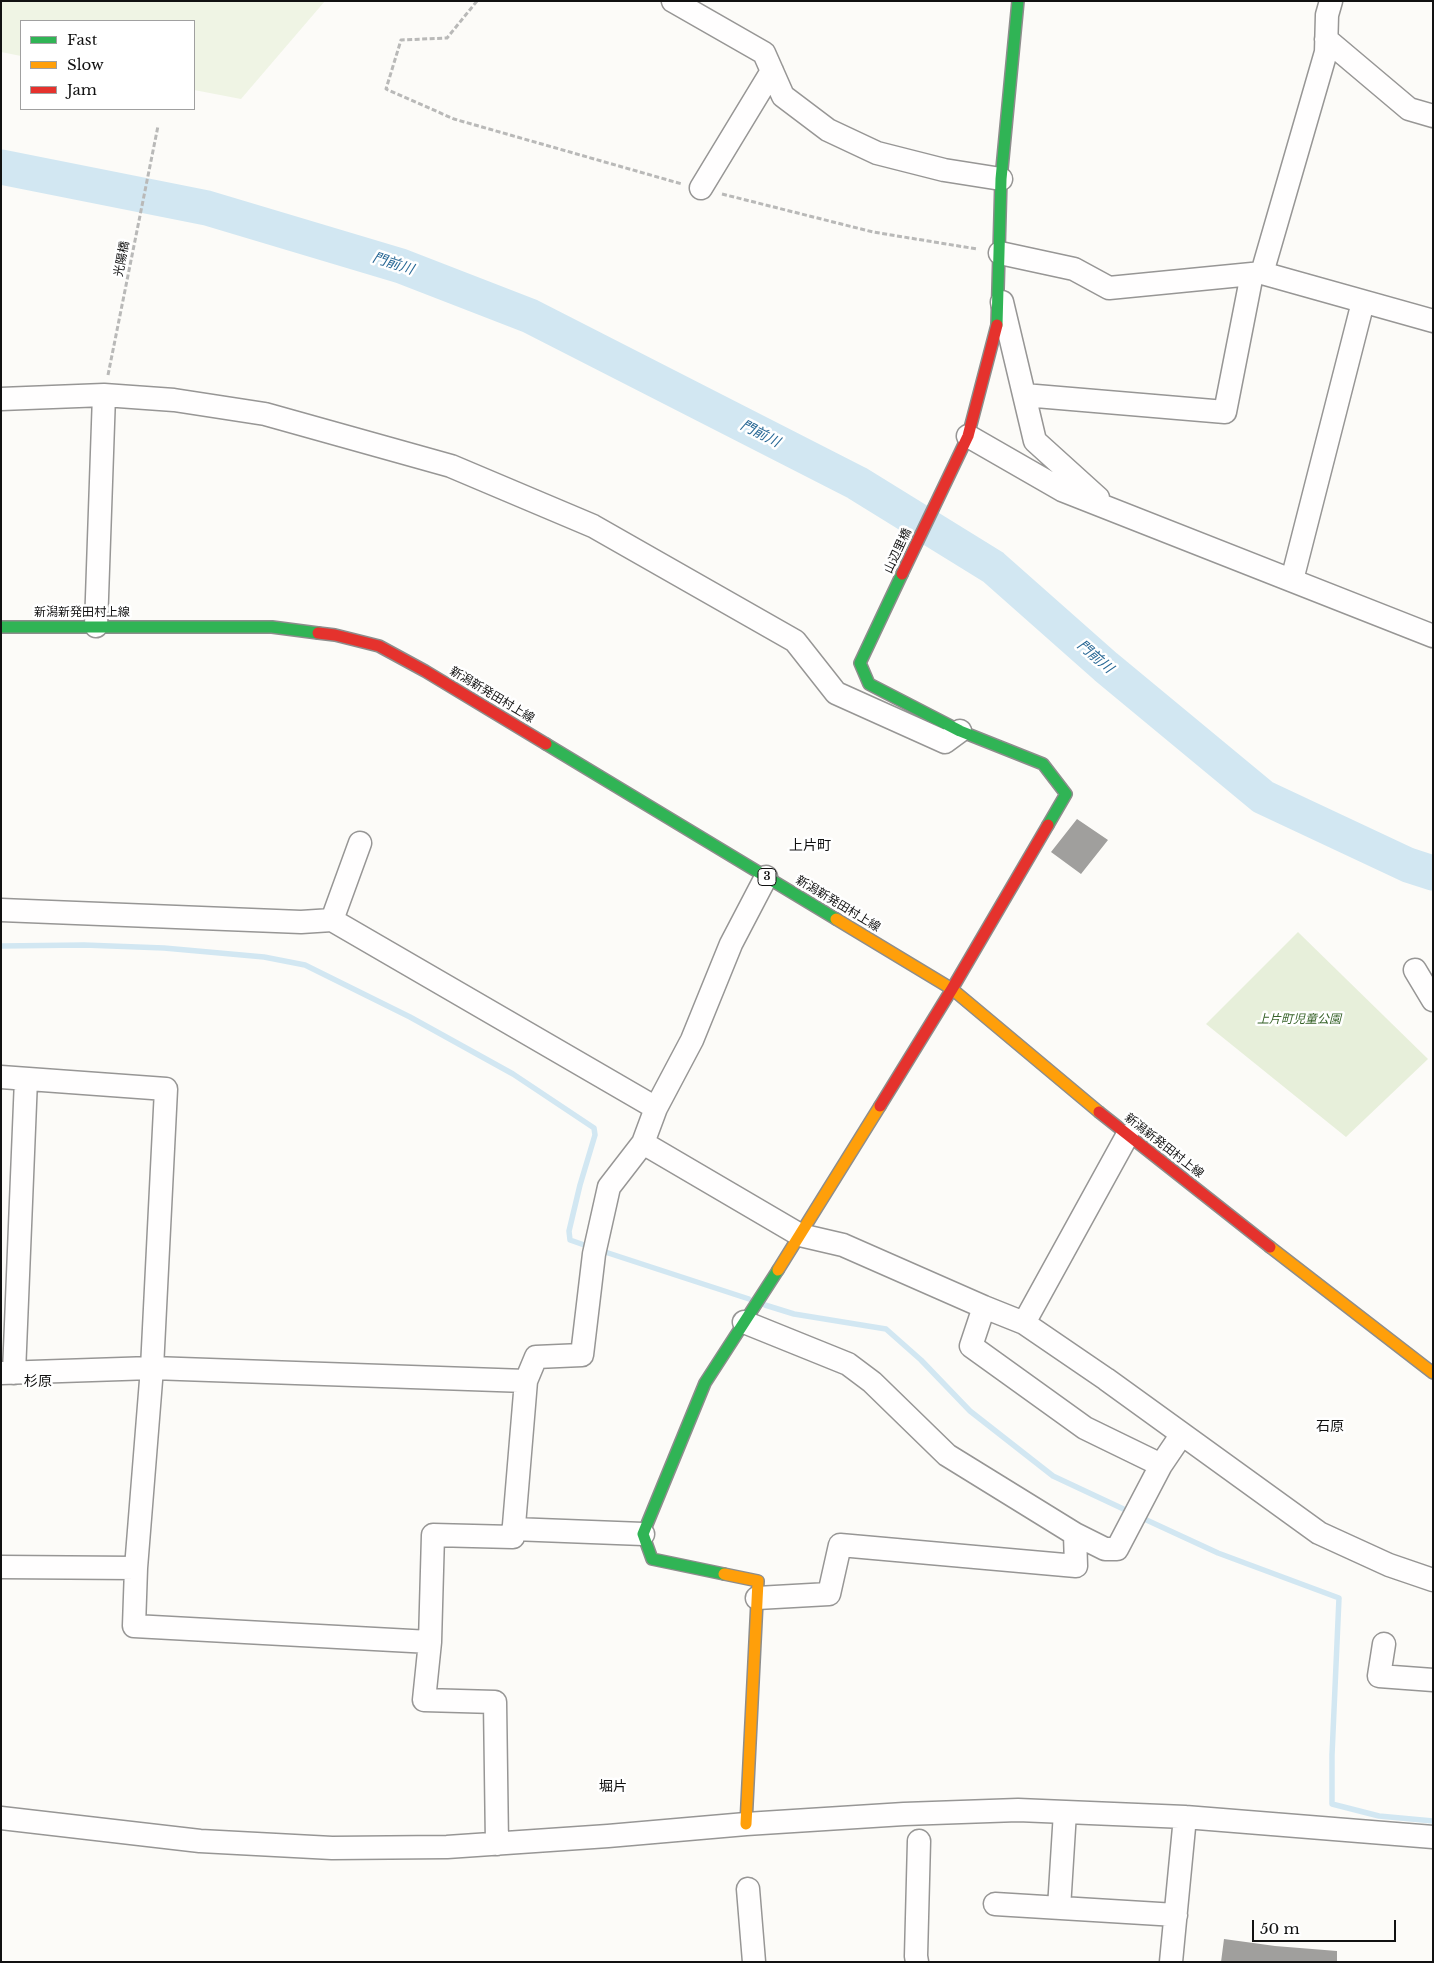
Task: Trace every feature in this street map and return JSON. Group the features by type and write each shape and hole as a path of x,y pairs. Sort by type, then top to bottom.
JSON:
{"street":[{"path":"673,1 764,54 783,96 828,130 877,153 944,170 1001,179"},
{"name":"山辺里橋","path":"960,730 870,684 860,663 964,443 998,320 1001,179 1018,1"},
{"path":"1024,395 1225,412 1257,273 1326,52 1328,15 1331,1"},
{"path":"1326,39 1409,110 1433,116"},
{"path":"701,188 772,71"},
{"path":"1000,252 1074,269 1108,288 1257,273 1433,321"},
{"path":"999,286 1035,441 1109,508"},
{"path":"1292,580 1363,302"},
{"path":"96,626 104,395"},
{"path":"1,399 104,395 174,400 265,414 451,466 593,526 795,641 836,693 945,742 960,730 1042,764 1066,794 952,989 705,1384 643,1534 652,1559 758,1581 746,1824"},
{"path":"964,443 1062,490 1433,636"},
{"name":"新潟新発田村上線","path":"1,627 272,627 335,635 379,646 425,671 952,989 1127,1136 1433,1373"},
{"path":"332,920 360,843"},
{"path":"497,1844 495,1702 424,1700 430,1642 433,1535 513,1537 526,1382 536,1357 582,1355 594,1254 609,1187 643,1143 656,1108 692,1040 732,944 766,877"},
{"path":"1,910 301,922 332,920 656,1108"},
{"path":"1415,970 1433,1000"},
{"path":"1,1077 166,1089 152,1368 136,1568 134,1626 430,1642"},
{"path":"26,1079 7,1373 152,1368 526,1382"},
{"path":"1024,1323 1127,1136"},
{"path":"643,1143 800,1234 843,1245 1024,1323 1319,1533 1389,1565 1433,1580"},
{"path":"984,1307 971,1346 1085,1428 1161,1465"},
{"path":"744,1322 848,1364 872,1382 947,1455 1075,1534 1105,1549 1117,1549 1161,1465 1182,1434"},
{"path":"513,1529 643,1534"},
{"path":"757,1598 829,1594 840,1545 1076,1566 1075,1534"},
{"path":"1,1567 136,1568"},
{"path":"1384,1644 1379,1676 1433,1680"},
{"path":"1,1818 200,1841 332,1848 447,1847 746,1824 904,1814 1018,1810 1185,1817 1433,1837"},
{"path":"1059,1908 1065,1812"},
{"path":"1171,1962 1185,1817"},
{"path":"917,1962 919,1841"},
{"path":"748,1889 754,1962"},
{"path":"995,1904 1176,1915"}],"path":[{"path":"477,1 447,38 401,40 386,90 454,119 701,188 873,232 1000,252"},
{"name":"光陽橋","path":"104,395 158,126"}],"green space":[{"path":"1,1 325,1 241,99 195,90 195,20 20,20 20,56 1,52"},
{"name":"上片町児童公園","path":"1298,932 1428,1059 1346,1137 1206,1024"}],"building":[{"path":"1077,819 1108,840 1081,874 1051,852"},
{"path":"1224,1939 1275,1946 1337,1951 1337,1962 1221,1962"}],"waterway":[{"name":"門前川","path":"1,167 207,208 401,266 530,316 857,483 993,567 1106,667 1263,797 1408,865 1433,873"},
{"path":"1,946 84,945 164,948 264,957 305,965 410,1017 513,1074 594,1128 595,1135 569,1231 570,1240 590,1247"},
{"path":"599,1250 749,1299"},
{"path":"765,1305 794,1314 886,1329 921,1360 970,1411 1053,1476 1132,1513"},
{"path":"1140,1517 1218,1553 1339,1598 1332,1755 1332,1804 1379,1816 1433,1821"}],"traffic: fast":[{"path":"997,325 1001,179 1018,1"},
{"path":"902,574 860,663 869,684 960,731 1043,764 1066,794 1048,825"},
{"path":"1,627 272,627 318,633"},
{"path":"546,744 836,919"},
{"path":"724,1574 652,1559 643,1534 705,1383 778,1270"}],"traffic: slow":[{"path":"836,919 952,989 1099,1112"},
{"path":"778,1270 880,1106"},
{"path":"1270,1247 1433,1373"},
{"path":"724,1574 758,1581 746,1824"}],"traffic: jam":[{"path":"902,574 968,436 997,325"},
{"path":"318,633 335,635 379,646 425,671 546,744"},
{"path":"880,1106 952,989 1048,825"},
{"path":"1099,1112 1270,1247"}],"district":[{"name":"上片町","path":"810,846"},
{"name":"杉原","path":"38,1382"},
{"name":"石原","path":"1330,1427"},
{"name":"堀片","path":"613,1787"}]}
